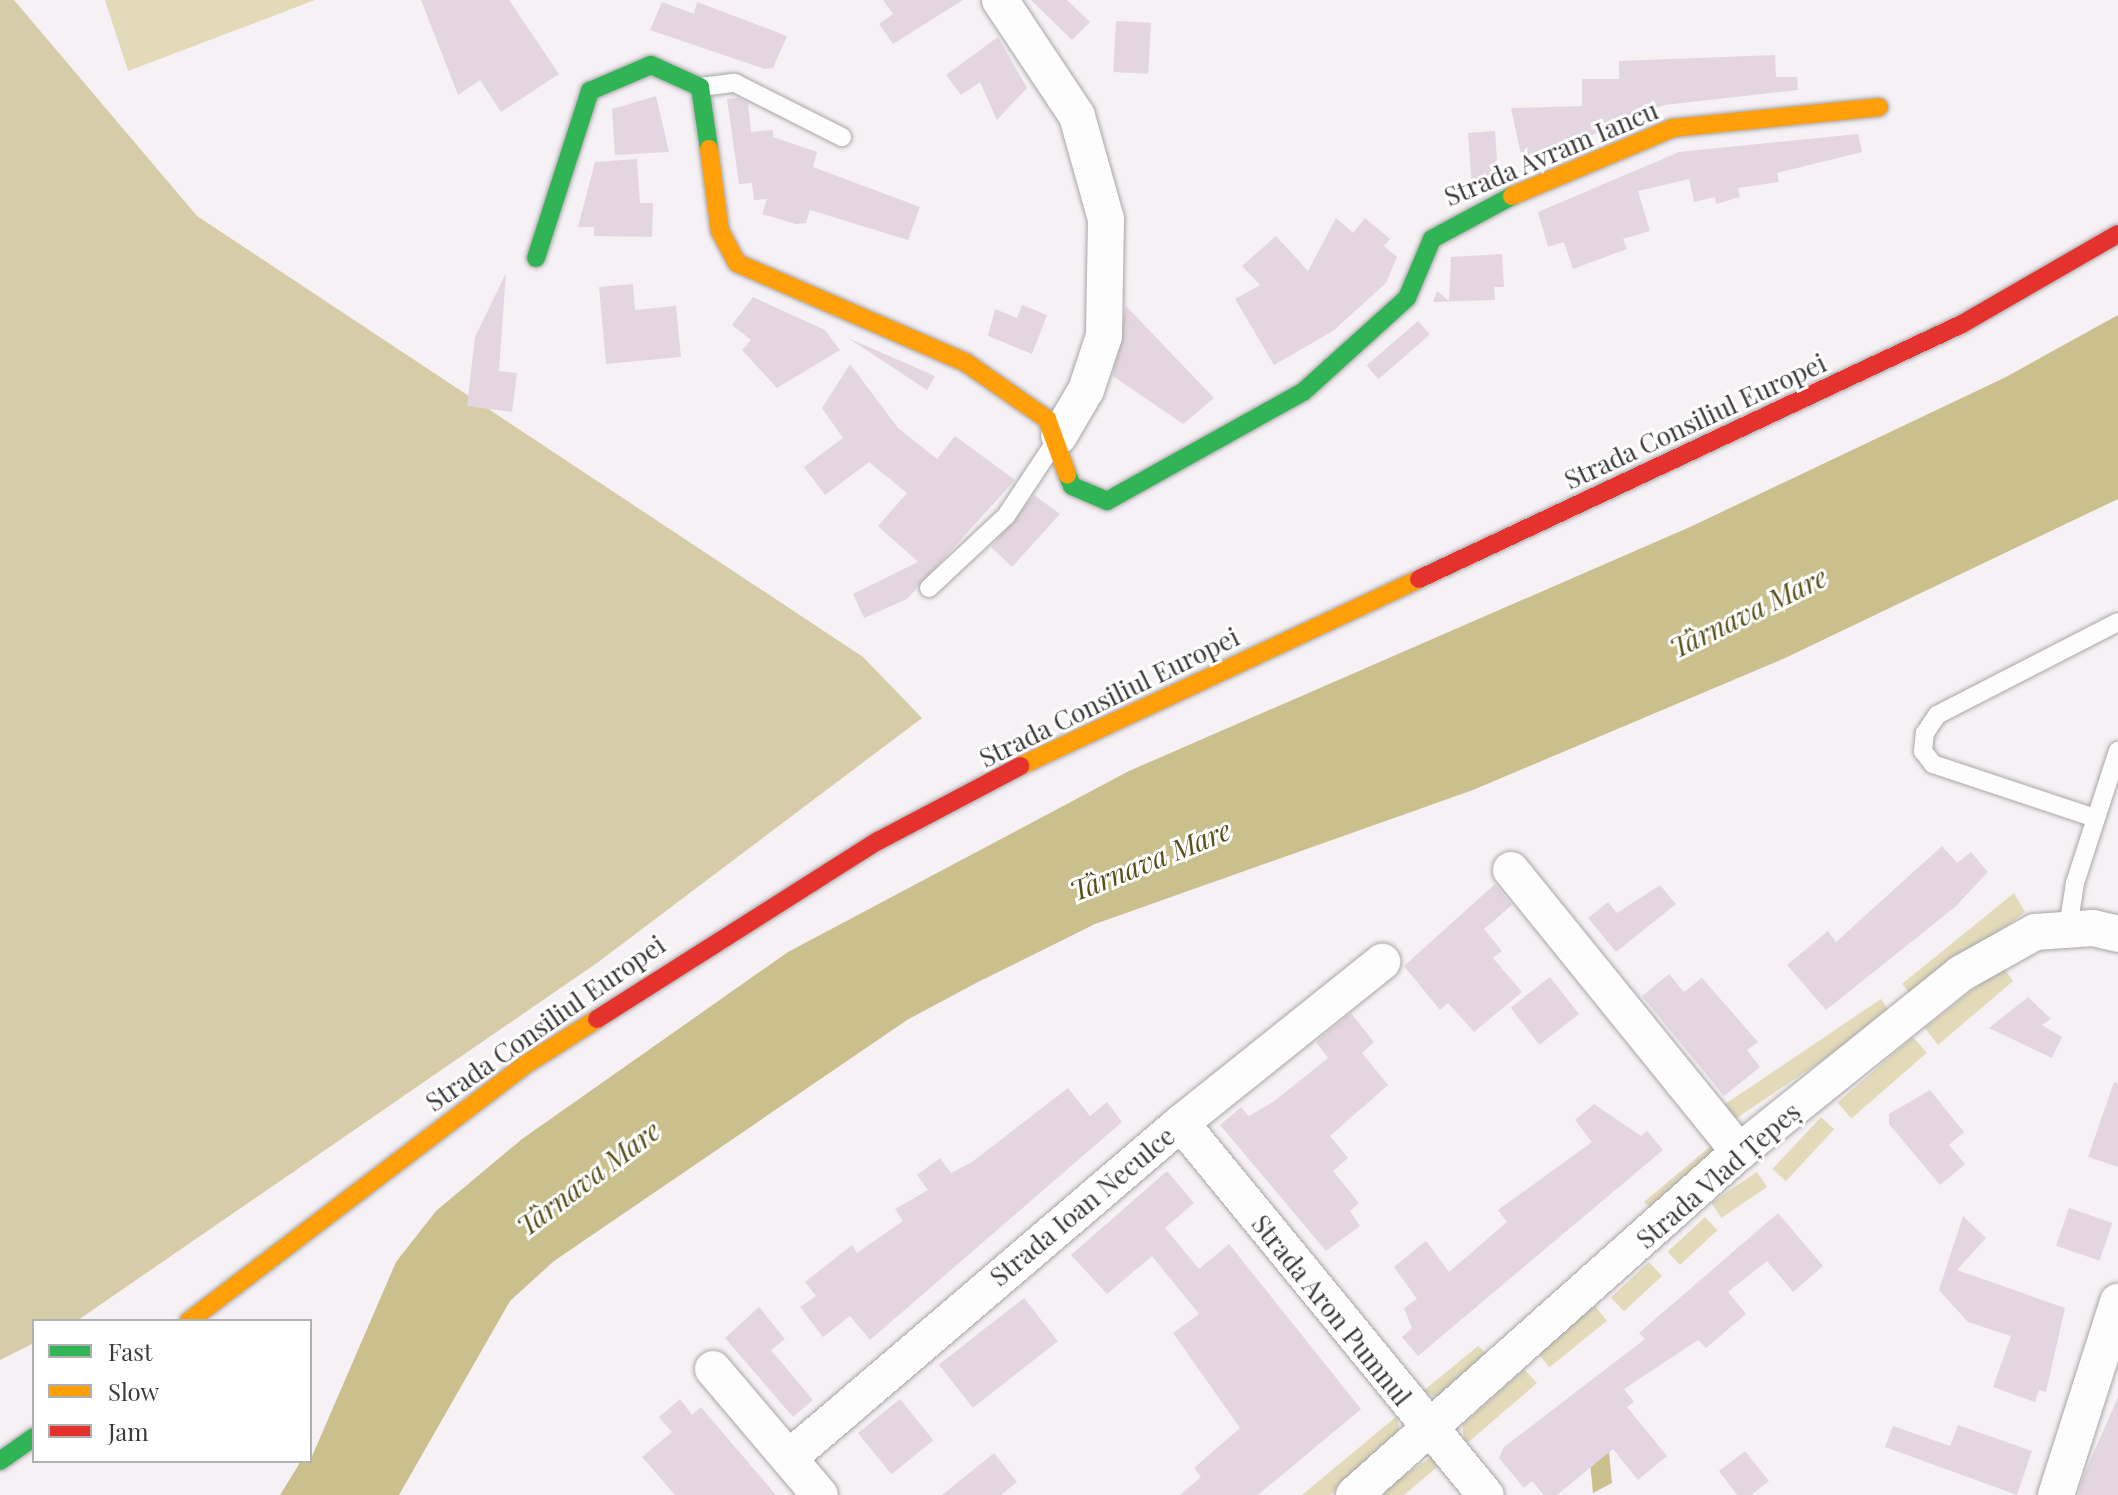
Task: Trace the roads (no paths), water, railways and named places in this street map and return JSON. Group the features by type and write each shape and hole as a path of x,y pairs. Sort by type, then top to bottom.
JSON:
{"main road":[{"path":"536,258 590,91 651,65 700,87 720,231 737,263 965,362 1047,419 1059,436"},
{"name":"Strada Avram Iancu","path":"1059,436 1072,486 1085,497 1107,501 1132,492 1303,392 1407,298 1432,239 1460,218 1673,128 1879,107"},
{"name":"Strada Consiliul Europei","path":"192,1319 528,1063 878,841 1018,767 1962,324 2118,234"},
{"path":"5,1457 32,1438"}],"street":[{"path":"1000,0 1077,116 1106,219 1104,336 1086,390 1059,436"},
{"path":"1511,870 1739,1152"},
{"name":"Strada Vlad Țepeș","path":"1354,1495 1430,1431 1739,1152 1960,974 2007,943 2068,928 2118,934"},
{"name":"Strada Ioan Neculce","path":"789,1458 1181,1123 1382,962"},
{"name":"Strada Aron Pumnul","path":"1181,1123 1430,1431 1486,1495"},
{"path":"2056,1495 2118,1302"},
{"path":"713,1369 820,1495"}],"lane":[{"path":"700,87 735,83 842,137"},
{"path":"929,588 1006,516 1059,436"},
{"path":"2095,818 1933,764 1923,751 1925,733 1937,715 2118,622"},
{"path":"2068,928 2095,818 2118,751"}],"water":[{"name":"Târnava Mare","path":"2118,315 2118,499 1783,659 1473,790 1095,924 907,1020 554,1261 510,1301 399,1495 280,1495 300,1463 312,1463 312,1456 396,1262 436,1211 522,1139 788,952 1129,771 1690,527 2006,377"},
{"path":"1609,1452 1612,1483 1593,1493 1590,1462"}]}
